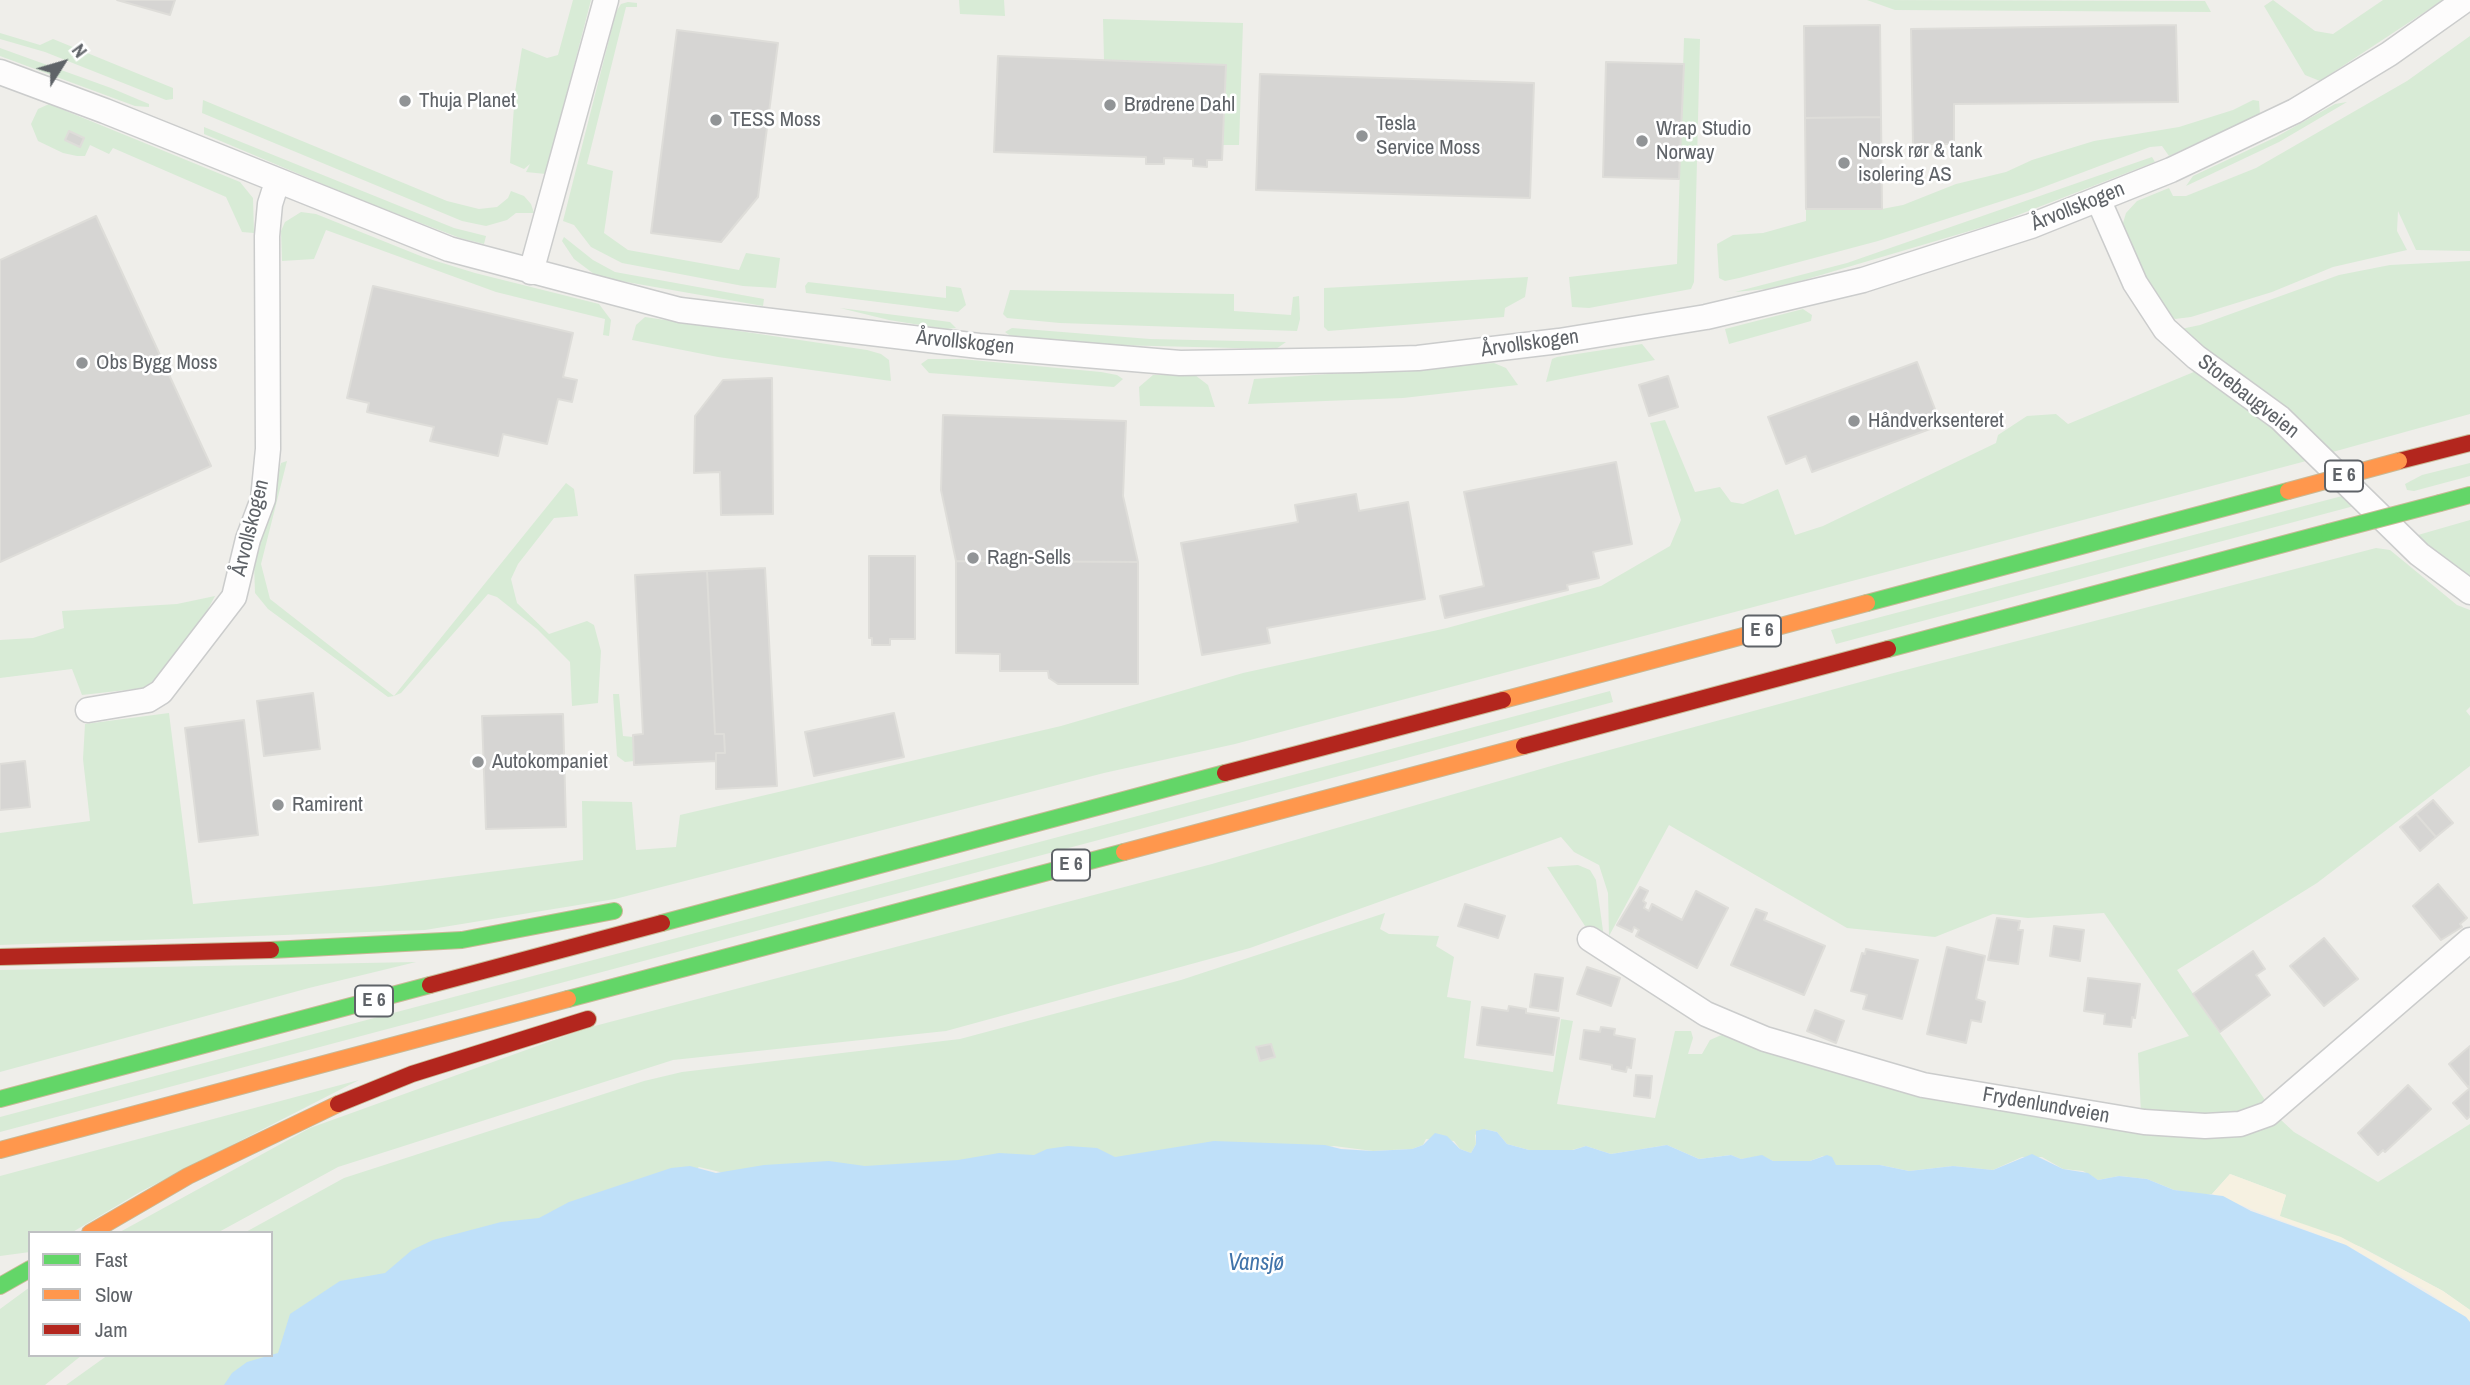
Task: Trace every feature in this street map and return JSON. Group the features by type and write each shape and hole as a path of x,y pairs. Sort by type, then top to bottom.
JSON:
{"highway":[{"name":"E 6","path":"0,1099 2470,443"},
{"name":"E 6","path":"0,1150 2470,495"},
{"name":"E 6","path":"707,895 747,901"},
{"path":"0,957 332,949 449,941 560,923 627,908"},
{"name":"E 6","path":"625,1003 666,973"},
{"path":"93,1231 188,1176 313,1114 412,1074 603,1014"},
{"path":"0,1286 28,1270"}],"street":[{"path":"531,272 606,0"},
{"name":"Årvollskogen","path":"0,72 105,111 449,249 680,310 979,346 1180,363 1418,358 1559,341 1719,314 1863,280 2031,226 2171,170 2295,111 2389,54 2465,0"},
{"name":"Årvollskogen","path":"88,710 148,700 161,692 234,597 248,539 263,499 268,449 267,236 270,204 277,181"},
{"name":"Storebaugveien","path":"2098,199 2135,283 2165,329 2196,357 2280,418 2419,554 2470,592"},
{"name":"Frydenlundveien","path":"1590,939 1706,1014 1765,1039 1923,1085 2144,1122 2205,1126 2239,1124 2268,1114 2470,940"}],"green space":[{"path":"573,0 591,0 546,174 526,172 530,164 524,169 510,163 515,92 522,48 547,58 558,55"},
{"path":"959,0 1004,0 1005,16 960,14"},
{"path":"1867,0 2205,1 2211,12 1895,10"},
{"path":"2273,0 2315,31 2333,34 2383,0 2443,0 2320,81 2305,75 2264,6"},
{"path":"637,3 637,7 626,7 587,164 613,171 604,233 628,250 739,270 746,253 780,258 776,288 743,286 622,263 591,247 574,225 563,221 616,12 621,4"},
{"path":"1103,19 1243,23 1239,145 1223,145 1225,65 1104,60"},
{"path":"0,33 40,45 53,39 173,88 173,99 166,100 45,52 0,39"},
{"path":"2470,36 2470,251 2416,250 2398,211 2397,231 2407,250 2333,267 2272,292 2191,317 2175,319 2166,312 2155,298 2126,238 2123,223 2126,213 2137,201 2169,188 2173,196 2186,196 2256,168 2407,81"},
{"path":"1684,38 1700,39 1694,282 1691,289 1589,308 1572,307 1569,277 1677,264"},
{"path":"0,48 111,88 149,104 149,107 135,106 0,56"},
{"path":"203,100 447,201 479,209 497,207 508,198 511,191 524,196 534,213 516,213 507,220 486,226 462,221 202,113"},
{"path":"2253,100 2259,101 2260,114 2169,156 2162,146 2150,147 2033,191 1878,241 1739,278 1725,281 1719,278 1717,244 1733,235 1763,233 1806,221 1806,209 1882,209 1903,205 1956,184 2006,172 2032,160 2094,141 2179,127 2233,110"},
{"path":"2347,102 2279,142 2186,186 2193,176 2276,137 2335,104"},
{"path":"49,104 240,182 253,198 254,233 242,232 226,197 113,148 109,154 90,145 85,156 77,156 63,153 38,141 31,124 38,109"},
{"path":"204,127 454,228 486,236 484,244 460,238 363,201 204,134"},
{"path":"2152,157 2155,162 2000,222 1804,280 1766,289 1735,292 1847,263"},
{"path":"301,212 316,214 423,257 599,304 611,320 609,336 603,335 605,319 496,292 326,230 314,259 282,261 281,231 285,222"},
{"path":"564,237 593,260 615,272 764,299 763,306 598,277 574,259 562,241"},
{"path":"2470,261 2470,414 2329,453 2210,357 2181,329 2200,325 2339,275 2390,265"},
{"path":"1528,277 1525,297 1505,308 1504,317 1328,331 1324,327 1324,288"},
{"path":"808,282 946,298 946,286 961,288 966,305 958,312 806,293 805,286"},
{"path":"1010,290 1234,294 1234,311 1291,315 1293,297 1299,296 1300,319 1297,331 1060,323 1007,318 1003,314"},
{"path":"840,308 950,322 956,328 945,329 889,320"},
{"path":"1803,309 1812,315 1811,321 1729,344 1725,329"},
{"path":"645,317 867,350 881,354 889,360 891,381 718,357 632,340 636,325"},
{"path":"1012,328 1150,339 1286,342 1276,349 1113,345 1012,337 1005,332"},
{"path":"1642,344 1655,360 1546,382 1552,359 1557,357"},
{"path":"928,359 961,359 1101,372 1123,379 1114,387 929,373 921,364"},
{"path":"1494,363 1506,368 1518,385 1403,398 1248,404 1254,379"},
{"path":"2201,369 2265,417 2310,460 1235,744 1104,773 615,899 425,930 0,945 0,833 90,821 83,759 85,724 169,713 193,904 380,886 583,860 582,801 632,802 636,850 676,847 680,815 1061,726 1243,673 1447,628 1601,586 1670,546 1681,520 1650,423 1665,420 1695,492 1720,487 1731,502 1743,504 1778,489 1795,535 1823,526 1996,443 1998,435 2027,416 2056,414 2068,424"},
{"path":"1153,375 1195,375 1208,385 1215,407 1140,406 1139,387"},
{"path":"287,461 261,564 270,599 394,696 388,697 268,609 255,593 254,563 281,463"},
{"path":"2470,463 2470,476 2414,491 2407,490 2405,484 2422,475"},
{"path":"566,483 574,489 578,516 554,518 518,564 511,579 517,603 549,634 587,621 594,625 601,651 598,703 572,706 570,662 537,629 497,597 488,594 401,693 394,696"},
{"path":"2346,495 2354,506 1836,644 1831,630"},
{"path":"2470,520 2470,583 2411,537"},
{"path":"2376,548 2390,550 2457,605 2470,610 2470,707 2466,711 2470,716 2470,766 2317,883 2177,970 2267,1103 2231,1116 2141,1113 2138,1053 2189,1036 2104,913 2028,918 1993,914 1935,937 1847,928 1669,825 1609,936 1608,893 1599,865 1574,852 1561,837 1250,948 946,1031 673,1060 338,1167 221,1231 122,1231 310,1128 587,1028 1212,864 1565,762 1890,674"},
{"path":"215,596 200,624 160,676 144,688 82,695 72,669 0,678 0,640 33,638 64,628 62,611 177,604"},
{"path":"1610,691 1613,702 0,1132 0,1117"},
{"path":"613,694 619,694 623,736 633,737 634,761 625,762 617,756"},
{"path":"1578,865 1590,870 1596,880 1604,938 1585,926 1547,867"},
{"path":"1385,913 1380,929 1389,934 1439,936 1436,946 1454,957 1447,997 1471,1001 1464,1058 1553,1072 1561,1019 1573,1021 1557,1104 1655,1118 1675,1031 1691,1031 1693,1038 1688,1054 1702,1054 1710,1040 1726,1033 1772,1048 2242,1132 2281,1120 2294,1132 2378,1182 2470,1124 2470,1310 2443,1291 2361,1247 2279,1216 2286,1195 2230,1174 2212,1194 2203,1195 2174,1190 2147,1179 2119,1176 2098,1180 2083,1171 2063,1169 2042,1157 2022,1157 1993,1170 1953,1166 1909,1171 1880,1165 1836,1165 1823,1156 1810,1161 1773,1161 1762,1156 1741,1159 1731,1155 1699,1159 1667,1145 1611,1154 1586,1146 1572,1150 1529,1150 1507,1144 1497,1132 1484,1129 1475,1135 1476,1144 1471,1153 1460,1149 1454,1141 1426,1139 1423,1145 1412,1149 1373,1151 1334,1146 908,1217 699,1167 420,1385 66,1385 105,1357 273,1357 273,1231 248,1231 344,1178 644,1081 682,1072 960,1039 1181,980"},
{"path":"416,962 309,988 0,1072 0,970"},
{"path":"359,1080 140,1192 74,1231 28,1231 28,1252 0,1256 0,1176"},
{"path":"28,1288 28,1357 80,1357 45,1385 0,1385 0,1309"}],"sand":[{"path":"2230,1174 2286,1195 2280,1216 2341,1237 2443,1291 2470,1310 2470,1322 2426,1290 2346,1245 2212,1194"}],"water":[{"name":"Vansjø","path":"1484,1129 1497,1132 1507,1144 1529,1150 1573,1150 1586,1146 1611,1154 1667,1145 1699,1159 1731,1155 1741,1159 1762,1155 1773,1161 1810,1161 1827,1155 1832,1157 1836,1165 1880,1165 1909,1171 1953,1166 1993,1170 2032,1154 2063,1169 2088,1173 2098,1180 2119,1176 2147,1179 2174,1190 2223,1196 2251,1211 2346,1245 2466,1317 2470,1322 2470,1385 224,1385 232,1373 247,1362 273,1357 278,1353 290,1314 340,1281 385,1273 412,1250 433,1240 501,1222 539,1218 569,1202 671,1168 690,1166 716,1173 764,1165 829,1161 865,1166 958,1160 999,1153 1034,1155 1047,1149 1068,1146 1097,1148 1115,1157 1214,1141 1325,1145 1373,1151 1412,1149 1423,1145 1435,1133 1447,1136 1460,1149 1471,1153 1476,1144 1476,1131"}],"building":[{"path":"117,0 175,0 170,15"},
{"path":"1880,25 1881,117 1805,118 1804,26"},
{"path":"2176,25 2178,102 1954,104 1954,144 1913,144 1911,29"},
{"name":"TESS Moss","path":"677,30 778,43 758,197 721,242 651,233"},
{"name":"Brødrene Dahl","path":"998,56 1226,65 1222,160 1207,160 1207,167 1193,166 1193,159 1164,158 1164,164 1146,164 1146,157 994,152"},
{"name":"Wrap Studio Norway","path":"1606,62 1684,64 1679,179 1603,177"},
{"path":"1260,74 1534,83 1530,198 1256,190"},
{"name":"Norsk rør & tank isolering AS","path":"1881,117 1882,209 1806,209 1805,118"},
{"path":"69,131 84,138 80,147 65,140"},
{"name":"Obs Bygg Moss","path":"96,216 211,466 0,562 0,260"},
{"path":"373,286 573,333 563,377 577,380 572,402 558,399 547,444 503,434 498,456 430,441 434,427 367,412 369,403 347,398"},
{"name":"Håndverksenteret","path":"1917,362 1941,425 1812,472 1806,456 1786,464 1768,417"},
{"path":"1668,376 1678,407 1649,416 1639,385"},
{"path":"772,378 773,514 721,515 720,472 694,473 695,416 723,380"},
{"path":"943,415 1126,421 1123,496 1138,562 956,561 941,490"},
{"path":"1616,462 1632,544 1593,552 1599,578 1567,585 1568,590 1445,618 1440,596 1484,586 1464,492"},
{"path":"1356,494 1359,511 1408,502 1425,599 1267,628 1270,643 1202,655 1181,543 1298,522 1295,505"},
{"path":"869,556 915,556 915,639 890,639 890,645 872,645 872,638 869,638"},
{"path":"956,561 1138,562 1138,684 1058,684 1049,678 1048,671 1000,671 1000,654 956,653"},
{"path":"765,568 777,786 716,789 716,753 725,753 724,734 715,734 707,571"},
{"path":"707,571 715,734 724,734 725,753 716,753 716,761 634,765 633,735 643,734 635,575"},
{"path":"313,693 320,749 264,756 257,701"},
{"path":"894,713 904,757 814,776 805,732"},
{"path":"563,714 566,827 486,829 482,716"},
{"path":"244,720 258,835 199,842 185,728"},
{"path":"25,761 30,807 0,810 0,764"},
{"path":"2433,800 2453,823 2436,837 2416,814"},
{"path":"2416,814 2436,837 2420,851 2400,827"},
{"path":"2438,884 2467,918 2460,924 2462,927 2441,940 2413,906"},
{"path":"1640,887 1648,891 1643,901 1646,903 1644,908 1649,911 1652,904 1682,920 1696,891 1728,908 1697,968 1636,936 1639,930 1634,927 1632,932 1617,925"},
{"path":"1465,904 1505,916 1498,938 1458,926"},
{"path":"1756,909 1767,913 1764,920 1825,946 1804,995 1731,965"},
{"path":"1997,918 2020,921 2018,930 2023,930 2018,964 1988,960"},
{"path":"2054,926 2084,930 2080,961 2050,956"},
{"path":"2324,938 2358,979 2324,1006 2290,966"},
{"path":"1947,947 1985,956 1976,999 1985,1002 1981,1022 1971,1020 1966,1043 1927,1034"},
{"path":"1866,949 1918,960 1902,1019 1863,1009 1867,995 1851,991 1862,953 1865,954"},
{"path":"2253,951 2265,969 2256,975 2270,995 2220,1032 2193,994"},
{"path":"1587,967 1620,978 1611,1006 1577,994"},
{"path":"1535,974 1563,978 1558,1011 1530,1007"},
{"path":"2088,978 2140,984 2131,1027 2104,1024 2105,1014 2084,1011"},
{"path":"1509,1006 1526,1009 1526,1013 1559,1018 1553,1055 1477,1045 1482,1007 1508,1011"},
{"path":"1815,1010 1844,1021 1836,1043 1807,1031"},
{"path":"1601,1027 1615,1029 1614,1035 1635,1039 1631,1068 1627,1067 1626,1072 1612,1069 1612,1065 1580,1059 1584,1030 1600,1032"},
{"path":"1271,1044 1275,1057 1260,1061 1256,1047"},
{"path":"2470,1046 2470,1085 2468,1087 2449,1064"},
{"path":"1636,1075 1652,1076 1650,1098 1634,1096"},
{"path":"2408,1085 2431,1109 2385,1152 2383,1150 2378,1155 2358,1133"},
{"path":"2470,1088 2470,1116 2467,1119 2453,1103"}],"traffic: fast":[{"path":"1867,603 2288,491"},
{"path":"2440,503 2470,495"},
{"path":"2329,532 2440,503"},
{"path":"1888,649 2329,532"},
{"path":"662,923 1225,773"},
{"path":"568,999 1124,852"},
{"path":"271,950 462,940 614,911"},
{"path":"0,1099 430,985"},
{"path":"0,1286 28,1270"}],"traffic: slow":[{"path":"2288,491 2399,461"},
{"path":"1503,700 1867,603"},
{"path":"1124,852 1524,746"},
{"path":"0,1150 568,999"},
{"path":"93,1231 188,1176 338,1104"}],"traffic: jam":[{"path":"2399,461 2470,443"},
{"path":"1524,746 1888,649"},
{"path":"1225,773 1503,700"},
{"path":"430,985 662,923"},
{"path":"0,957 271,950"},
{"path":"338,1104 412,1074 588,1019"}],"place":[{"name":"Thuja Planet","path":"405,101"},
{"name":"Brødrene Dahl","path":"1110,105"},
{"name":"TESS Moss","path":"716,120"},
{"name":"Tesla Service Moss","path":"1362,136"},
{"name":"Wrap Studio Norway","path":"1642,141"},
{"name":"Norsk rør & tank isolering AS","path":"1844,163"},
{"name":"Obs Bygg Moss","path":"82,363"},
{"name":"Håndverksenteret","path":"1854,421"},
{"name":"Ragn-Sells","path":"973,558"},
{"name":"Autokompaniet","path":"478,762"},
{"name":"Ramirent","path":"278,805"}]}
